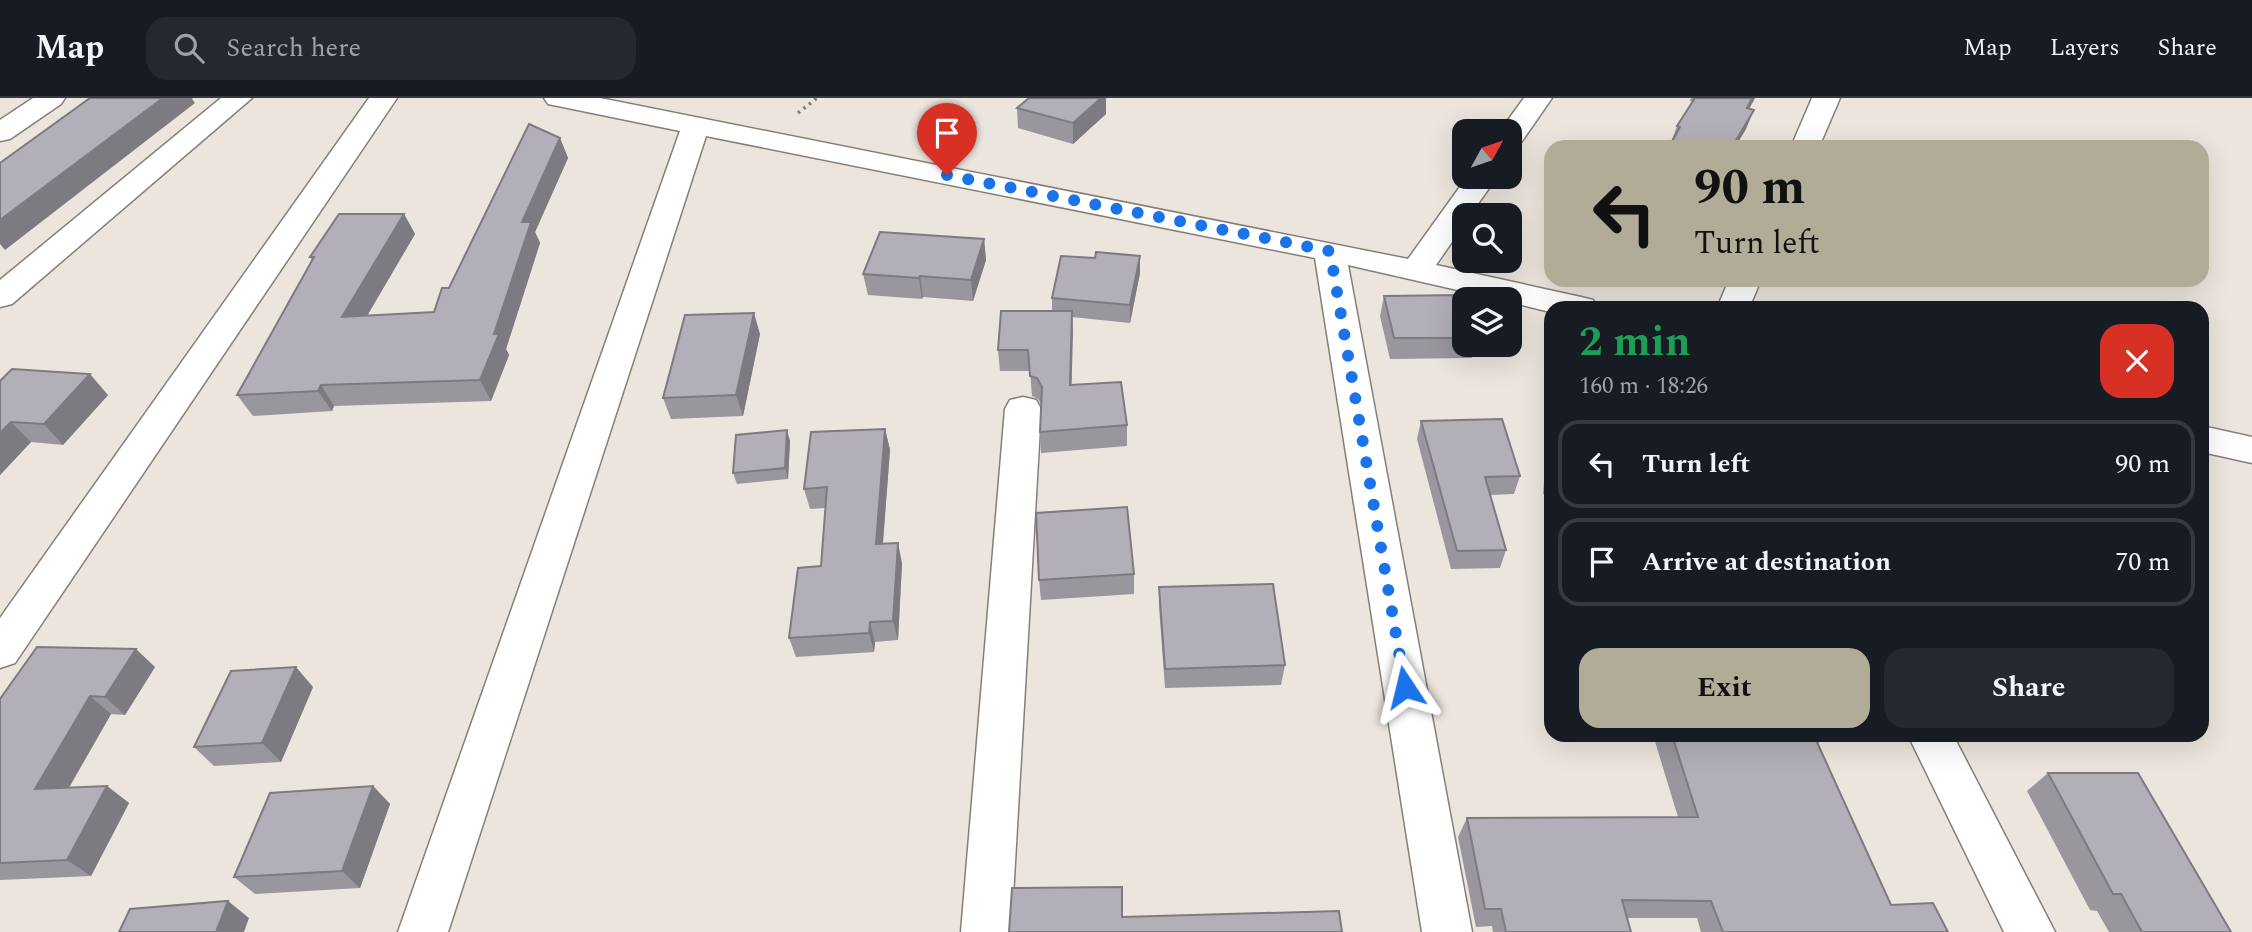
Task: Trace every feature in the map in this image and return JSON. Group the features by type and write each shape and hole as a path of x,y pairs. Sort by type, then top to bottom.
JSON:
{"street":[{"path":"0,133 51,98"},
{"path":"0,297 238,98"},
{"path":"0,651 383,98"},
{"path":"558,98 1330,251 1551,301"},
{"path":"1522,121 1538,98"},
{"path":"1808,140 1826,98"},
{"path":"423,932 696,125"},
{"path":"1416,270 1473,189"},
{"path":"1330,251 1447,932"},
{"path":"986,932 1023,409"},
{"path":"2209,441 2252,450"},
{"path":"1934,742 2030,932"}],"building":[{"path":"90,98 163,98 0,220 0,163"},
{"path":"1029,98 1101,98 1073,123 1017,108"},
{"path":"1695,98 1752,98 1747,108 1754,110 1736,140 1673,140 1680,127 1677,126"},
{"path":"529,124 560,138 522,222 531,222 494,334 499,334 480,380 321,385 318,391 237,395 314,257 310,257 339,214 404,214 342,317 434,312 442,288 449,288"},
{"path":"880,232 984,239 971,280 863,274"},
{"path":"1096,252 1140,256 1130,305 1052,298 1061,256 1095,258"},
{"path":"1452,295 1452,338 1394,338 1384,296"},
{"path":"1001,311 1072,311 1070,385 1121,382 1127,425 1040,432 1042,387 1037,378 1030,376 1028,350 998,350"},
{"path":"754,313 736,395 663,398 685,315"},
{"path":"12,369 90,374 44,424 11,422 0,433 0,381"},
{"path":"1502,419 1520,476 1485,477 1506,550 1457,551 1421,421"},
{"path":"885,429 876,544 898,543 893,621 870,622 869,633 789,638 798,568 821,566 827,487 804,489 811,432"},
{"path":"787,430 785,468 733,473 736,435"},
{"path":"1127,507 1134,574 1039,580 1036,513"},
{"path":"1273,584 1285,665 1165,669 1159,587"},
{"path":"37,647 136,649 105,697 90,696 35,789 107,786 67,860 0,863 0,699"},
{"path":"296,667 262,743 194,747 231,671"},
{"path":"1674,742 1817,742 1891,905 1933,903 1948,932 1723,932 1711,901 1622,900 1631,932 1506,932 1501,909 1485,909 1467,818 1698,817"},
{"path":"2048,773 2138,773 2231,932 2142,932 2121,894 2113,894"},
{"path":"373,786 342,871 234,877 270,793"},
{"path":"1122,887 1122,917 1339,911 1342,932 1009,932 1012,888"},
{"path":"228,901 216,932 119,932 130,909"}],"route":[{"path":"947,175 1330,251 1405,687"}]}
